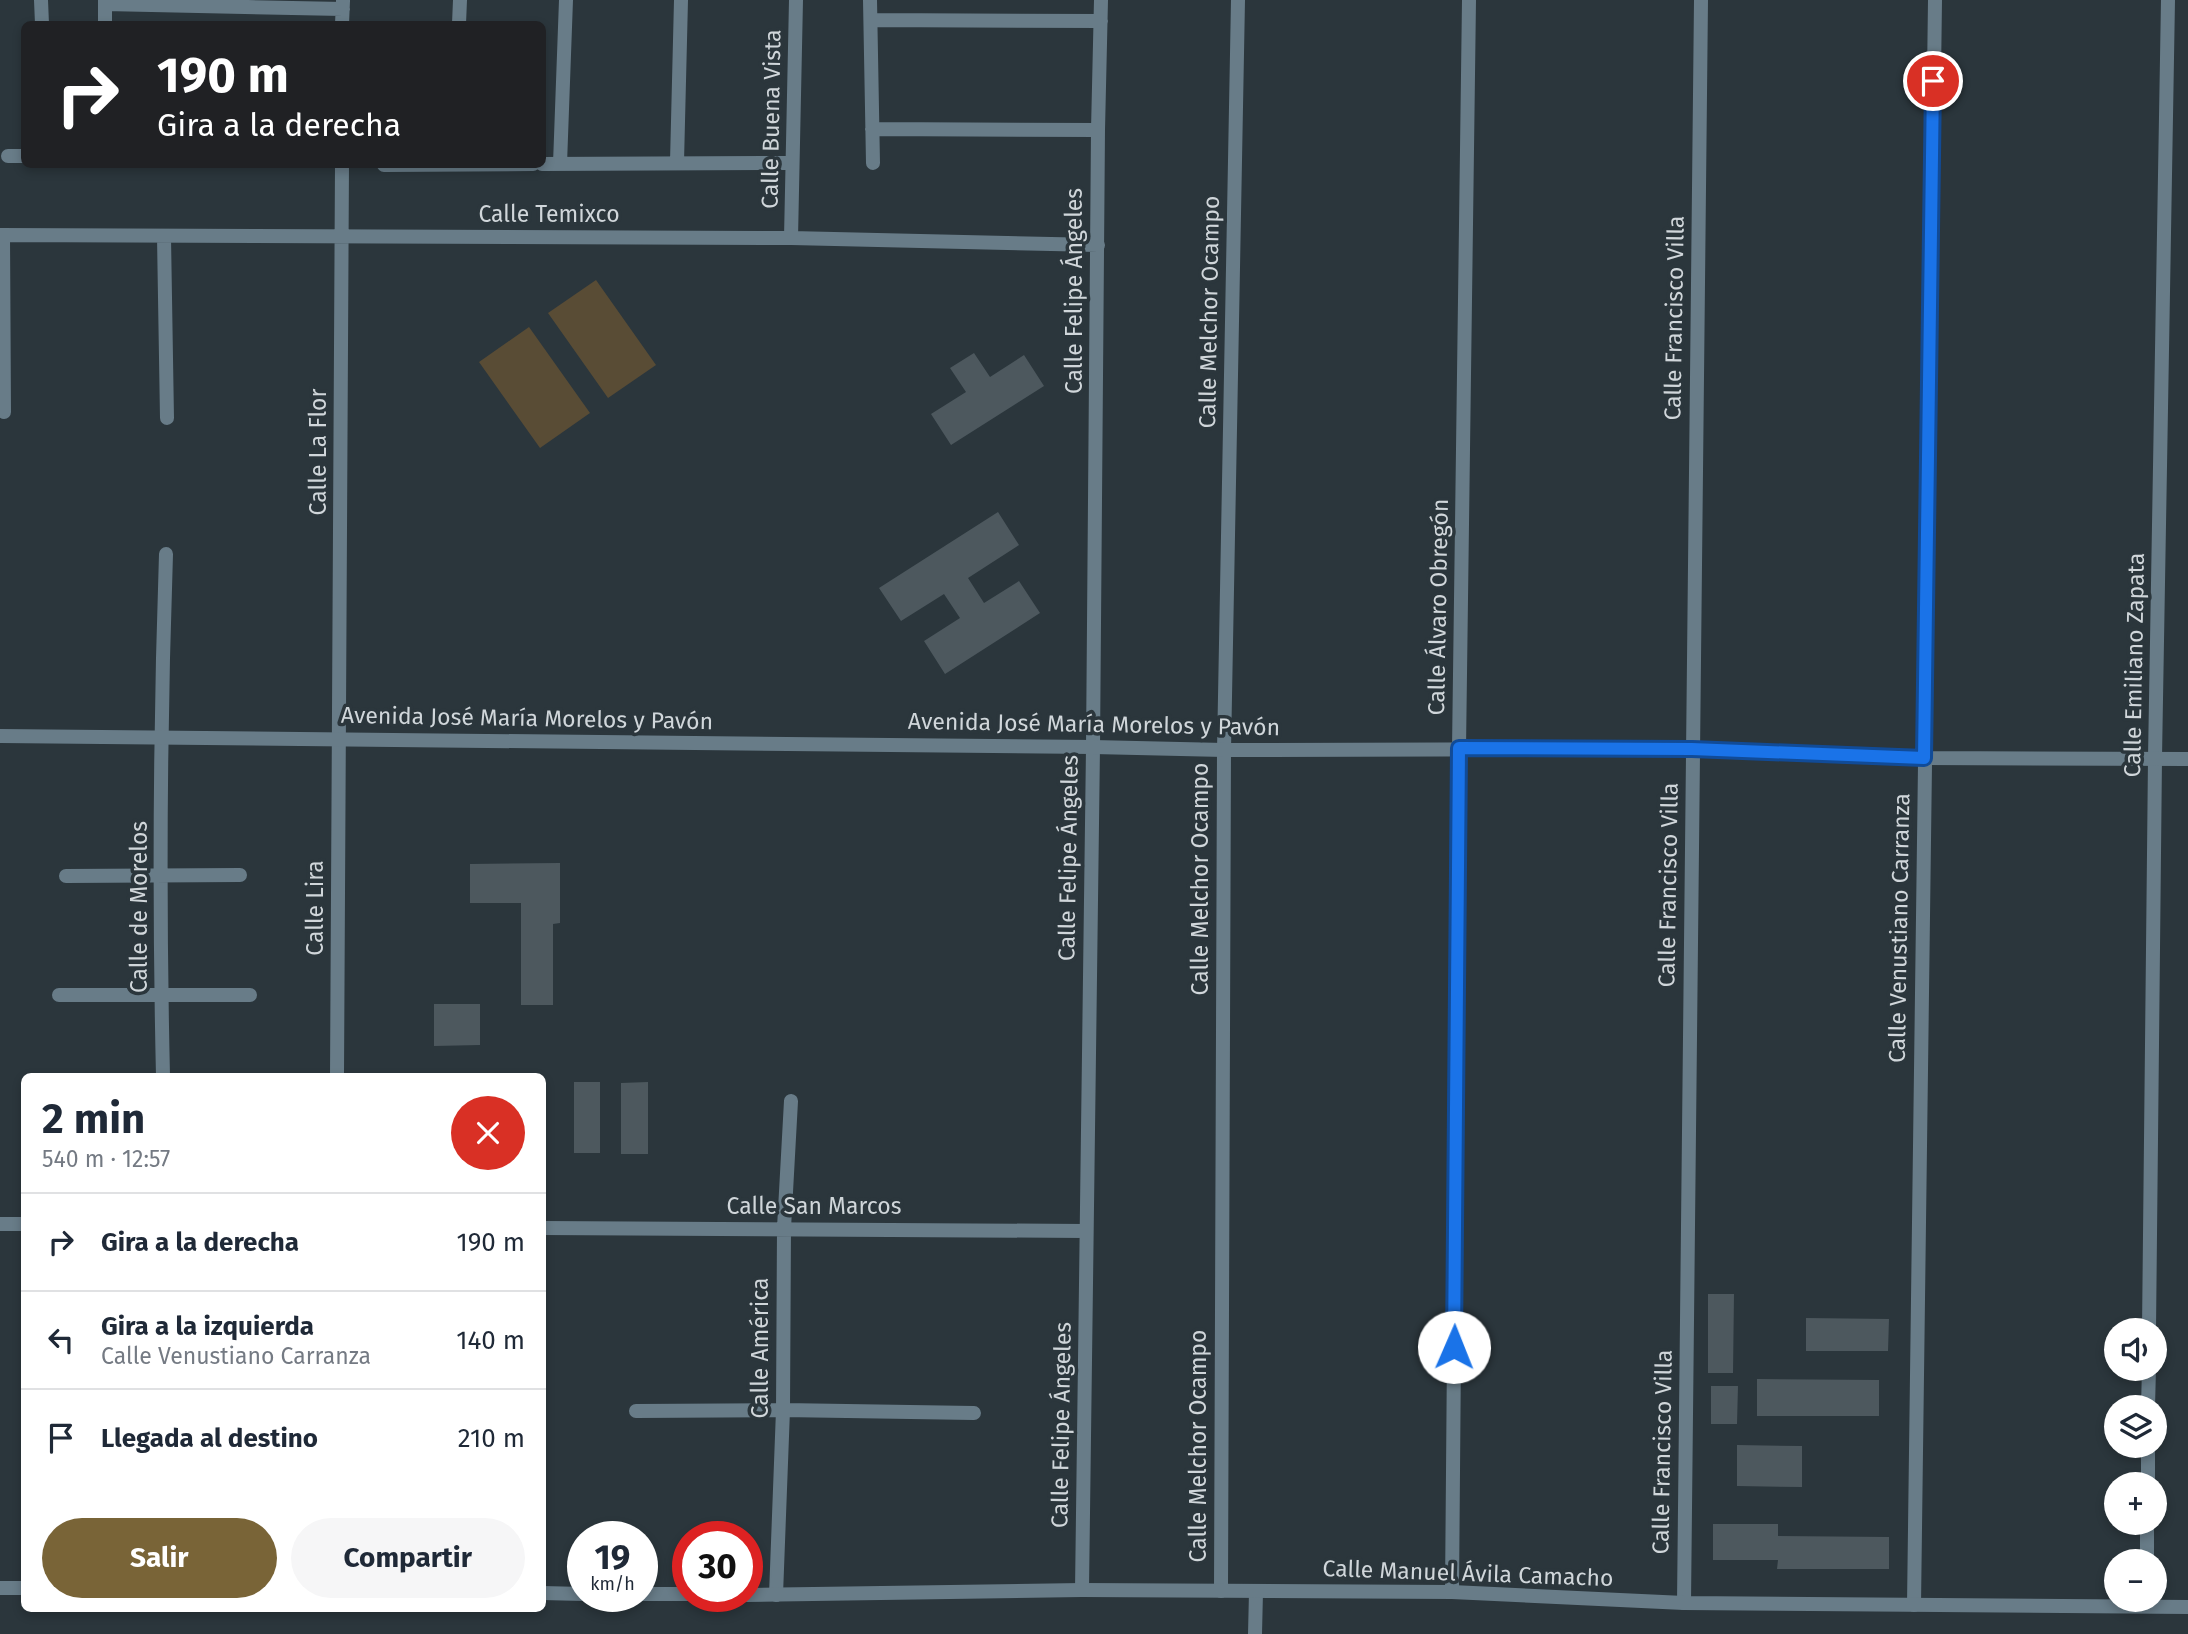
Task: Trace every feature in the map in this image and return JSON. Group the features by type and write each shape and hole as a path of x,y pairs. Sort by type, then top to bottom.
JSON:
{"street":[{"path":"41,0 42,21"},
{"path":"459,21 460,0"},
{"path":"560,164 566,0"},
{"path":"677,162 681,0"},
{"name":"Calle Buena Vista","path":"791,238 796,0"},
{"path":"870,0 873,163"},
{"name":"Calle Felipe Ángeles","path":"1082,1590 1101,0"},
{"name":"Calle Melchor Ocampo","path":"1221,1591 1224,750 1238,0"},
{"name":"Calle Álvaro Obregón","path":"1452,1592 1469,0"},
{"name":"Calle Francisco Villa","path":"1684,1603 1701,0"},
{"name":"Calle Venustiano Carranza","path":"1914,1605 1935,0"},
{"name":"Calle Emiliano Zapata","path":"2149,1318 2155,758 2168,0"},
{"path":"105,21 105,2 342,11"},
{"path":"871,20 1101,21"},
{"path":"873,129 1098,130"},
{"path":"8,156 21,156"},
{"path":"546,164 792,163"},
{"name":"Calle La Flor","path":"339,739 342,168"},
{"path":"2,235 4,412"},
{"name":"Calle Temixco","path":"2,235 791,238 1098,244"},
{"path":"164,237 167,418"},
{"name":"Calle de Morelos","path":"163,1073 161,738 166,554"},
{"name":"Avenida José María Morelos y Pavón","path":"0,736 1224,750 1692,749 1924,758 2188,759"},
{"name":"Calle Lira","path":"338,1073 339,739"},
{"path":"66,876 240,875"},
{"path":"59,995 250,995"},
{"name":"Calle América","path":"776,1595 783,1410 784,1228 791,1101"},
{"path":"0,1224 21,1224"},
{"name":"Calle San Marcos","path":"546,1228 1085,1231"},
{"path":"636,1411 974,1413"},
{"path":"0,1588 21,1588"},
{"name":"Calle Manuel Ávila Camacho","path":"763,1595 1082,1590 1452,1592 1684,1603 2104,1603"},
{"path":"1255,1634 1256,1592"},
{"path":"546,1593 567,1594"},
{"name":"Calle Manuel Ávila Camacho","path":"2167,1605 2188,1607"}],"shaded area":[{"path":"596,280 656,365 608,398 548,313"},
{"path":"529,327 590,413 540,448 479,362"}],"building":[{"path":"974,353 990,377 1024,355 1044,386 951,445 931,414 966,392 950,368"},
{"path":"998,512 1019,545 968,578 984,603 1019,581 1040,613 945,674 924,641 960,618 944,594 901,621 879,588"},
{"path":"560,863 560,923 553,924 553,1005 521,1005 521,903 470,903 470,864"},
{"path":"434,1004 480,1004 480,1045 434,1046"},
{"path":"574,1082 600,1082 600,1153 574,1153"},
{"path":"648,1082 648,1154 621,1154 621,1083"},
{"path":"1708,1294 1734,1294 1733,1373 1708,1373"},
{"path":"1806,1318 1889,1319 1888,1351 1806,1351"},
{"path":"1757,1379 1879,1380 1879,1416 1757,1416"},
{"path":"1711,1386 1738,1386 1737,1424 1711,1424"},
{"path":"1737,1445 1802,1446 1802,1487 1737,1486"},
{"path":"1713,1524 1778,1524 1778,1536 1889,1537 1889,1569 1777,1569 1778,1560 1713,1560"}],"route":[{"path":"1454,1347 1459,748 1692,749 1924,758 1933,81"}]}
